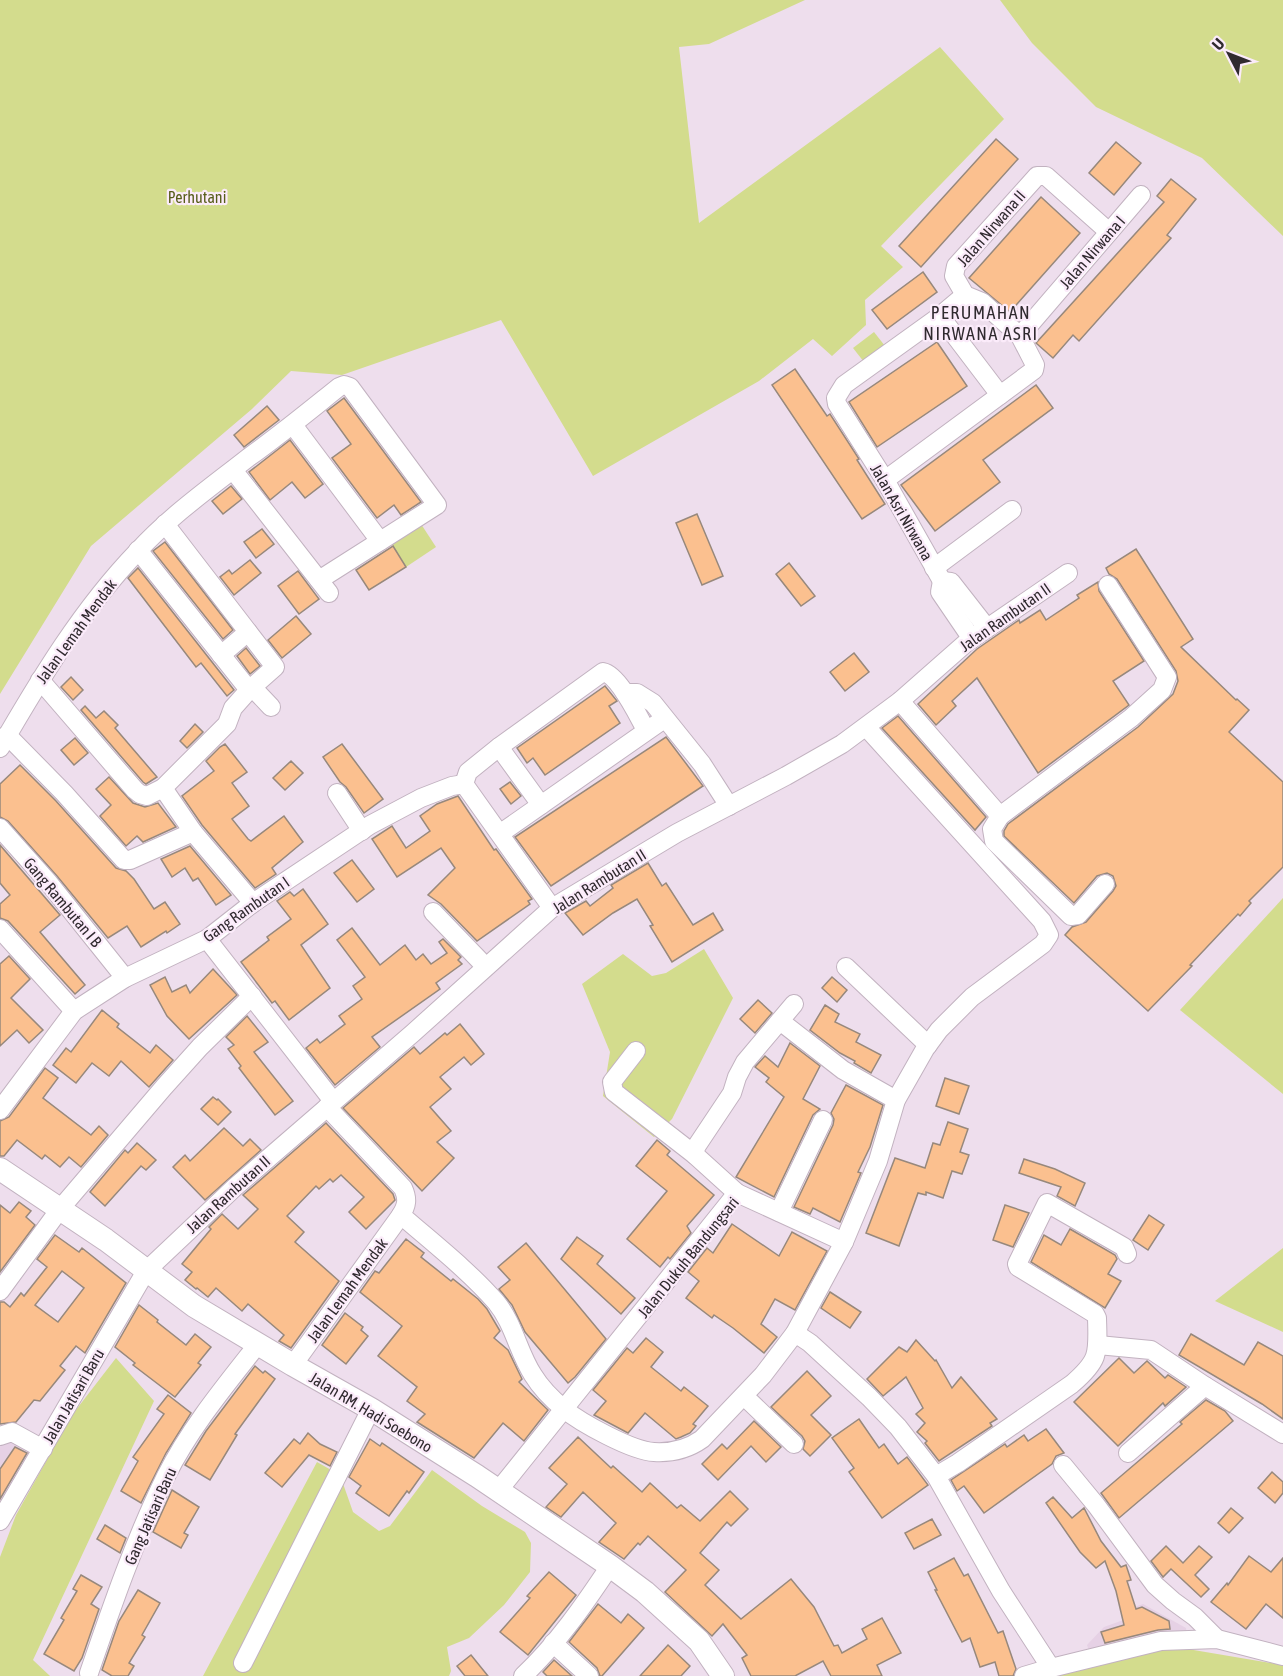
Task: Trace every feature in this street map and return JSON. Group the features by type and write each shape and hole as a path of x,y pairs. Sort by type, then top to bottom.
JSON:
{"main road":[{"name":"Jalan RM. Hadi Soebono","path":"0,1169 60,1209 194,1306 371,1409 610,1566 645,1592 699,1641 723,1676"}],"street":[{"name":"Jalan Nirwana II","path":"965,295 954,276 956,266 1037,176 1046,176 1109,232"},
{"name":"Jalan Nirwana I","path":"1020,336 1141,195"},
{"path":"885,480 1034,370 1035,364 1020,336 982,302 965,295 940,316 1000,394"},
{"name":"Jalan Asri Nirwana","path":"940,316 844,385 836,398 837,404 885,480 938,574 951,582 979,633"},
{"name":"Jalan Lemah Mendak","path":"4,742 40,680 100,593 138,550 165,524 339,387 350,387 437,505 380,541"},
{"path":"233,470 324,587 380,541 292,425"},
{"path":"938,574 1012,510"},
{"path":"40,680 140,794 147,796 163,788 227,724 233,708 251,688 275,668 165,524"},
{"path":"138,550 221,655 251,688 256,688 271,706"},
{"name":"Jalan Rambutan II","path":"146,1271 209,1210 413,1033 552,908 677,833 786,776 867,728 979,633 1068,573"},
{"path":"1105,884 1077,915 1071,916 994,841 992,829 1000,816 1131,718 1164,686 1167,677 1107,585"},
{"path":"221,655 248,632"},
{"path":"552,908 501,833 464,784 468,772 603,672 609,674 625,693 646,730"},
{"path":"625,693 637,693 653,703 702,764 729,806"},
{"path":"900,701 1000,816"},
{"path":"501,833 664,719"},
{"path":"207,939 252,996 330,1104 403,1188 407,1196 406,1206 401,1215 497,1304 505,1314 532,1374 564,1410 605,1434 648,1451 672,1451 690,1446 702,1439 744,1396 795,1333 844,1242 879,1161 896,1100 928,1045 972,997 1043,944 1049,935 1042,921 867,728"},
{"path":"4,742 64,793 123,860 130,860 193,832"},
{"path":"499,747 541,805"},
{"name":"Gang Rambutan I","path":"0,1110 74,1011 125,978 207,939 253,903 362,831 421,798 452,786 464,784"},
{"path":"163,788 193,832 253,903"},
{"path":"337,793 362,831"},
{"name":"Gang Rambutan I B","path":"0,828 50,883 125,978"},
{"path":"433,912 485,966"},
{"path":"0,928 74,1011"},
{"path":"846,967 928,1045"},
{"path":"0,1291 60,1209 164,1087 200,1047 252,996"},
{"path":"695,1155 700,1139 732,1093 737,1077 746,1062 794,1004"},
{"path":"780,1022 843,1070 896,1100"},
{"path":"636,1051 612,1082 614,1092 695,1155 737,1193"},
{"path":"779,1212 823,1120"},
{"name":"Jalan Dukuh Bandungsari","path":"498,1491 737,1193 844,1242"},
{"path":"936,1476 1072,1384 1097,1356 1097,1318 1095,1314 1020,1269 1017,1264 1047,1203 1124,1247 1127,1254"},
{"name":"Jalan Lemah Mendak","path":"293,1365 401,1215"},
{"name":"Jalan Jatisari Baru","path":"0,1521 146,1271"},
{"path":"795,1333 810,1343 869,1397 898,1427 936,1476 1001,1591 1051,1668"},
{"name":"Gang Jatisari Baru","path":"89,1673 123,1577 167,1474 204,1413 258,1344"},
{"path":"1098,1345 1150,1350 1283,1434"},
{"path":"1128,1453 1205,1386"},
{"path":"744,1396 794,1444"},
{"path":"243,1663 371,1409"},
{"path":"0,1436 12,1432 43,1449"},
{"path":"1063,1466 1096,1505 1155,1585 1195,1617 1217,1639"},
{"path":"523,1676 577,1614 610,1566"},
{"path":"1024,1676 1161,1641 1217,1639 1283,1656"},
{"path":"553,1644 589,1676"}],"shaded area":[{"path":"0,1432 43,1456 0,1518"},
{"path":"1143,1604 1186,1628 1187,1637 1091,1657 1087,1645 1104,1627 1129,1618 1134,1607"}],"green space":[{"name":"Perhutani","path":"0,0 805,0 709,44 679,47 699,223 940,47 1004,119 881,246 903,267 865,300 866,325 832,356 813,339 759,381 593,476 501,320 342,375 291,371 252,409 91,546 0,694"},
{"path":"1000,0 1283,0 1283,236 1202,158 1096,107 1032,43"},
{"path":"874,332 885,346 864,362 853,348"},
{"path":"421,524 436,547 406,567 391,543"},
{"path":"1283,898 1283,1094 1180,1010"},
{"path":"704,949 733,998 672,1119 654,1137 603,1096 610,1052 582,984 623,954 652,976 666,973"},
{"path":"1283,1248 1283,1332 1215,1301"},
{"path":"116,1358 154,1401 33,1660 50,1676 0,1676 0,1557 16,1515 72,1415"},
{"path":"317,1462 340,1475 353,1512 379,1531 390,1526 432,1470 482,1506 525,1532 531,1543 530,1572 504,1605 469,1638 447,1647 451,1671 449,1676 203,1676"},
{"path":"1158,1644 1283,1665 1283,1676 1028,1676"}],"building":[{"path":"996,139 1018,159 921,267 899,246"},
{"path":"1116,142 1141,163 1114,195 1089,173"},
{"path":"1171,179 1196,199 1167,235 1171,238 1079,341 1073,335 1053,358 1036,343 1164,202 1157,196"},
{"path":"1041,197 1080,233 1010,312 969,278"},
{"path":"923,272 937,292 887,329 872,310"},
{"path":"937,342 967,386 877,447 849,402"},
{"path":"795,369 827,416 830,414 885,504 862,519 772,385"},
{"path":"1036,385 1053,408 983,460 1000,482 935,531 901,485"},
{"path":"344,398 421,502 401,515 394,505 377,518 332,458 351,444 327,411"},
{"path":"267,406 279,420 244,447 234,435"},
{"path":"290,440 323,484 305,498 292,482 270,500 249,472"},
{"path":"231,486 242,499 223,514 212,501"},
{"path":"697,514 723,576 702,585 676,523"},
{"path":"262,529 274,544 256,558 244,542"},
{"path":"165,542 233,630 223,639 153,551"},
{"path":"393,546 406,567 369,590 356,570"},
{"path":"1136,549 1193,639 1181,647 1249,710 1229,732 1283,782 1283,867 1249,901 1251,903 1240,916 1238,914 1148,1011 1065,935 1072,927 1086,922 1113,891 1116,886 1113,876 1107,873 1097,876 1074,903 1004,836 1008,824 1138,727 1173,694 1178,681 1176,671 1117,579 1109,574 1106,568"},
{"path":"250,560 261,573 234,595 220,577 229,570 232,574"},
{"path":"789,563 815,596 801,606 776,574"},
{"path":"138,568 234,690 227,696 201,663 196,667 128,578"},
{"path":"298,571 319,599 299,614 278,586"},
{"path":"1098,582 1099,591 1144,661 1113,681 1129,705 1038,773 977,678 952,701 956,706 936,725 918,704 977,649 1019,620 1020,623 1040,610 1046,620 1079,598 1077,595"},
{"path":"296,616 311,634 282,658 268,640"},
{"path":"246,648 260,666 250,674 237,656"},
{"path":"854,653 869,672 845,691 830,672"},
{"path":"71,677 83,690 73,700 61,687"},
{"path":"605,686 617,701 609,706 620,723 545,775 533,758 527,763 517,748"},
{"path":"85,706 96,718 104,711 118,725 115,728 157,777 146,784 143,782 81,710"},
{"path":"898,716 986,817 975,830 882,728"},
{"path":"195,724 203,732 187,748 180,741"},
{"path":"666,737 703,786 551,886 515,837"},
{"path":"75,738 88,753 74,765 61,750"},
{"path":"225,744 247,772 232,783 249,806 232,819 251,841 284,816 303,842 272,868 276,874 255,888 202,825 182,796 214,771 206,761"},
{"path":"342,744 383,799 364,813 323,757"},
{"path":"291,761 303,773 285,790 273,778"},
{"path":"20,765 116,868 126,871 134,879 154,909 165,902 180,924 141,947 127,926 108,938 8,821 0,817 0,784"},
{"path":"109,777 133,803 145,807 158,803 176,827 143,842 137,836 126,846 100,816 111,805 96,789"},
{"path":"510,782 521,796 511,804 500,789"},
{"path":"458,796 494,850 496,849 532,899 528,901 530,904 477,941 441,904 428,895 455,868 441,848 397,877 372,839 392,826 406,848 430,831 420,816 437,804"},
{"path":"0,845 60,915 40,932 85,985 75,994 8,921 0,918 0,904 10,895 0,883"},
{"path":"190,846 231,895 216,905 198,878 193,881 185,868 172,877 161,859"},
{"path":"352,860 374,889 357,902 334,873"},
{"path":"648,863 662,886 666,883 693,925 713,913 723,930 672,962 637,899 583,935 565,913 586,901 590,906 613,888 611,885"},
{"path":"303,889 328,924 301,945 330,988 289,1020 275,1001 272,1003 241,962 269,940 267,937 291,919 277,901 290,892 294,896"},
{"path":"352,928 380,965 405,945 416,960 423,954 431,964 447,953 439,942 443,939 461,957 458,960 462,964 436,983 440,989 372,1037 380,1047 335,1085 306,1048 317,1039 320,1043 345,1024 339,1016 362,999 353,986 365,977 337,940"},
{"path":"9,956 30,979 11,998 43,1030 29,1043 17,1030 0,1046 0,964"},
{"path":"213,969 237,995 189,1039 167,1016 150,985 165,977 172,992 186,985 190,993"},
{"path":"832,977 847,990 837,1002 822,988"},
{"path":"758,1000 772,1013 755,1033 740,1019"},
{"path":"825,1005 839,1014 835,1022 860,1034 856,1042 881,1055 871,1073 810,1030"},
{"path":"102,1010 119,1024 117,1027 150,1053 156,1045 173,1060 149,1087 121,1061 109,1076 92,1063 76,1083 53,1065 66,1048 71,1052"},
{"path":"247,1016 268,1042 254,1052 293,1101 275,1115 239,1068 241,1066 228,1049 234,1045 226,1037"},
{"path":"460,1024 484,1054 471,1065 464,1057 440,1077 451,1089 430,1107 451,1131 437,1142 454,1158 422,1191 343,1108 414,1047 420,1054"},
{"path":"790,1043 820,1066 803,1099 820,1109 813,1115 774,1197 736,1177 784,1097 766,1082 769,1078 755,1067 765,1056 778,1067"},
{"path":"45,1068 58,1078 43,1098 91,1135 99,1126 108,1135 81,1167 69,1157 60,1167 45,1155 42,1159 17,1140 4,1156 0,1156 0,1121 9,1117"},
{"path":"945,1078 969,1086 959,1114 936,1106"},
{"path":"846,1085 883,1105 870,1147 858,1172 861,1173 840,1222 813,1208 810,1214 794,1207 833,1125 834,1119 831,1113"},
{"path":"213,1097 231,1112 218,1125 201,1109"},
{"path":"948,1122 968,1129 960,1152 969,1155 962,1174 952,1171 943,1198 926,1192 926,1195 918,1193 899,1246 866,1233 895,1158 925,1168 933,1143 940,1145"},
{"path":"326,1123 393,1194 395,1200 366,1229 349,1212 364,1197 341,1175 333,1182 330,1179 319,1189 316,1186 287,1216 304,1232 295,1242 339,1281 291,1348 279,1341 284,1335 248,1304 242,1311 216,1288 208,1297 196,1289 185,1280 192,1272 182,1264 211,1229 209,1227 222,1214 238,1229 258,1209 243,1195"},
{"path":"224,1128 243,1146 250,1139 261,1150 205,1200 173,1167 185,1155 190,1161"},
{"path":"657,1140 670,1151 667,1155 714,1195 687,1226 691,1233 670,1259 668,1257 660,1267 627,1239 667,1191 636,1166"},
{"path":"137,1143 156,1160 146,1170 141,1166 105,1206 90,1192 125,1150 128,1153"},
{"path":"1024,1159 1055,1169 1085,1183 1075,1206 1057,1196 1061,1187 1019,1173"},
{"path":"19,1202 31,1211 26,1217 35,1225 0,1272 0,1205 10,1213"},
{"path":"1005,1205 1029,1213 1013,1247 993,1240"},
{"path":"1149,1215 1164,1225 1148,1250 1133,1240"},
{"path":"732,1224 779,1256 792,1232 827,1251 795,1310 775,1299 761,1324 777,1337 764,1353 733,1328 714,1315 712,1318 686,1298 699,1281 688,1272 707,1248 713,1253"},
{"path":"1070,1229 1115,1255 1117,1259 1108,1274 1121,1281 1105,1308 1031,1262 1044,1235 1061,1245"},
{"path":"55,1235 79,1252 82,1248 126,1283 85,1353 76,1346 60,1366 65,1370 40,1401 34,1400 16,1422 0,1424 0,1302 10,1307 21,1293 24,1296 47,1267 37,1259","holes":["62,1271 84,1288 58,1322 35,1305"]},
{"path":"577,1237 603,1256 597,1264 635,1298 621,1314 561,1259"},
{"path":"406,1239 424,1253 421,1257 451,1281 453,1279 487,1309 500,1331 494,1338 508,1350 522,1379 519,1382 548,1410 524,1441 503,1423 474,1458 417,1422 425,1414 407,1401 417,1387 378,1356 402,1326 360,1292 375,1271 379,1273"},
{"path":"526,1243 606,1339 568,1383 525,1332 512,1305 499,1289 510,1280 498,1267"},
{"path":"830,1292 861,1312 850,1328 821,1308"},
{"path":"139,1305 186,1345 195,1334 211,1347 198,1363 201,1365 175,1397 133,1365 135,1363 115,1347"},
{"path":"345,1313 363,1327 361,1330 368,1336 346,1364 322,1345"},
{"path":"1191,1334 1244,1365 1258,1342 1283,1356 1283,1419 1179,1355"},
{"path":"646,1338 663,1352 651,1367 681,1391 684,1387 708,1406 693,1424 696,1426 690,1433 676,1439 645,1413 628,1433 594,1415 606,1401 593,1390 627,1348 633,1353"},
{"path":"916,1340 936,1360 952,1388 961,1377 997,1419 990,1423 992,1426 939,1461 925,1443 927,1441 917,1432 925,1423 916,1414 923,1408 906,1377 883,1396 867,1379 899,1347 907,1352"},
{"path":"1119,1358 1134,1373 1147,1361 1165,1378 1168,1375 1186,1387 1165,1406 1163,1403 1118,1446 1074,1402"},
{"path":"255,1366 275,1379 235,1434 237,1435 210,1480 185,1465 206,1431"},
{"path":"807,1371 831,1396 811,1415 831,1435 810,1456 803,1449 805,1441 802,1436 771,1407"},
{"path":"168,1395 191,1413 166,1453 141,1503 121,1491 138,1461 133,1457 164,1414 157,1409"},
{"path":"1206,1400 1225,1411 1233,1421 1119,1518 1101,1493 1182,1424 1180,1422"},
{"path":"859,1419 879,1448 884,1444 898,1464 907,1457 928,1485 882,1518 849,1472 854,1468 832,1438"},
{"path":"754,1421 781,1447 766,1462 751,1446 718,1480 702,1464 722,1444 727,1449"},
{"path":"1046,1429 1064,1453 1056,1456 1052,1464 984,1513 964,1486 957,1491 951,1480 1005,1444 1007,1447 1024,1435 1028,1441"},
{"path":"308,1433 320,1444 337,1452 330,1466 309,1455 282,1487 265,1473 294,1439 300,1444"},
{"path":"578,1437 611,1468 613,1466 642,1492 650,1483 677,1508 681,1505 700,1521 730,1491 748,1509 731,1526 727,1522 700,1553 719,1570 705,1585 741,1619 791,1579 814,1607 834,1646 838,1645 842,1653 867,1639 862,1629 882,1618 901,1653 877,1665 882,1676 831,1676 823,1661 795,1676 751,1676 742,1658 747,1655 723,1624 712,1636 665,1592 686,1570 648,1536 640,1545 638,1543 624,1559 599,1542 616,1523 583,1492 561,1517 546,1507 567,1484 549,1468"},
{"path":"370,1439 380,1446 382,1443 424,1472 389,1516 356,1493 361,1486 349,1477"},
{"path":"15,1447 27,1453 0,1499 0,1469"},
{"path":"1272,1472 1283,1482 1283,1493 1275,1503 1258,1488"},
{"path":"172,1490 199,1507 184,1533 188,1535 181,1548 153,1532"},
{"path":"1053,1497 1072,1518 1084,1508 1101,1541 1121,1567 1126,1565 1131,1580 1127,1581 1136,1609 1142,1607 1169,1621 1170,1629 1105,1643 1101,1632 1124,1625 1116,1591 1105,1561 1096,1568 1080,1552 1046,1503"},
{"path":"1231,1508 1243,1518 1229,1533 1218,1523"},
{"path":"932,1519 941,1535 914,1549 905,1533"},
{"path":"105,1525 126,1538 120,1553 97,1539"},
{"path":"1166,1546 1183,1563 1199,1546 1212,1557 1195,1575 1209,1589 1201,1597 1171,1569 1163,1577 1151,1561"},
{"path":"1249,1556 1271,1572 1283,1558 1283,1618 1266,1604 1246,1629 1211,1602 1227,1583 1228,1585"},
{"path":"954,1558 964,1576 968,1574 998,1633 1003,1631 1016,1669 1013,1676 999,1676 995,1662 980,1667 970,1638 962,1642 935,1590 937,1590 928,1572"},
{"path":"549,1572 576,1595 528,1655 500,1632 530,1598 527,1596"},
{"path":"81,1575 102,1587 91,1604 99,1609 82,1658 74,1671 44,1654 64,1620 61,1618 77,1591 73,1589"},
{"path":"138,1590 160,1603 142,1635 145,1637 129,1663 134,1666 128,1676 112,1676 102,1670 119,1621"},
{"path":"598,1604 621,1623 628,1614 644,1628 602,1676 597,1668 569,1642"},
{"path":"668,1645 690,1666 681,1676 640,1676"},
{"path":"471,1655 488,1676 465,1676 457,1666"},
{"path":"554,1660 572,1676 547,1676 543,1672"}],"district":[{"name":"PERUMAHAN NIRWANA ASRI","path":"981,323"}]}
